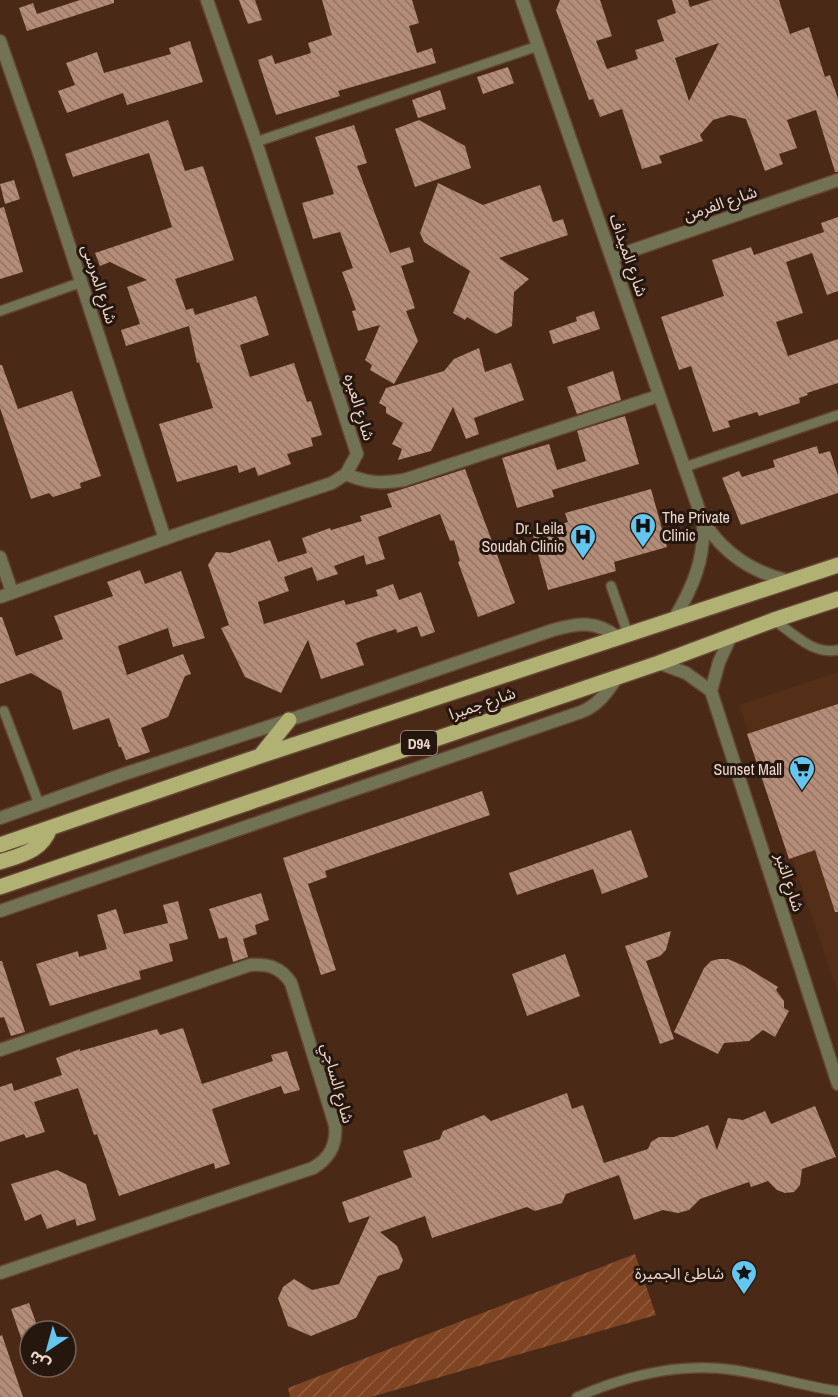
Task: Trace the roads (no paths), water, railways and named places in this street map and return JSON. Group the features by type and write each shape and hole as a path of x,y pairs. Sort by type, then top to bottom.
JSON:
{"main road":[{"name":"شارع جميرا","path":"0,845 838,564"},
{"name":"شارع جميرا","path":"0,887 659,663 838,598"},
{"path":"260,756 290,720"},
{"path":"0,862 34,849 44,840 50,828"}],"street":[{"name":"شارع العبره","path":"207,0 256,142 357,454 346,474"},
{"name":"شارع الميداف","path":"522,0 703,521 718,542 750,568 789,581"},
{"name":"شارع المرسى","path":"1,49 82,282 165,539"},
{"name":"شارع الفرمن","path":"613,257 838,180"},
{"path":"0,557 6,594 332,483 346,474 378,484 404,480 658,396"},
{"name":"شارع الميداف","path":"674,619 692,586 699,567 703,546 703,521"},
{"path":"0,818 124,774 568,626 589,623 623,635"},
{"path":"659,663 686,673 711,691 719,662 731,636"},
{"path":"0,911 581,712 601,701 618,676"},
{"name":"شارع الثبر","path":"711,691 838,1084"},
{"name":"شارع الساجي","path":"0,1050 250,964 264,964 276,968 287,976 291,983 335,1125 336,1136 329,1155 313,1168 0,1273"}],"lane":[{"path":"256,142 538,46"},
{"path":"0,311 82,282"},
{"path":"685,467 838,415"},
{"path":"611,586 623,635"},
{"path":"774,620 814,649 838,650"},
{"path":"4,711 39,804"},
{"path":"577,1397 628,1378 654,1372 700,1368 733,1370 838,1391"}],"place":[{"name":"The Private Clinic","path":"643,549"},
{"name":"Dr. Leila Soudah Clinic","path":"583,560"},
{"name":"Sunset Mall","path":"802,792"},
{"name":"شاطئ الجميرة","path":"744,1296"}]}
